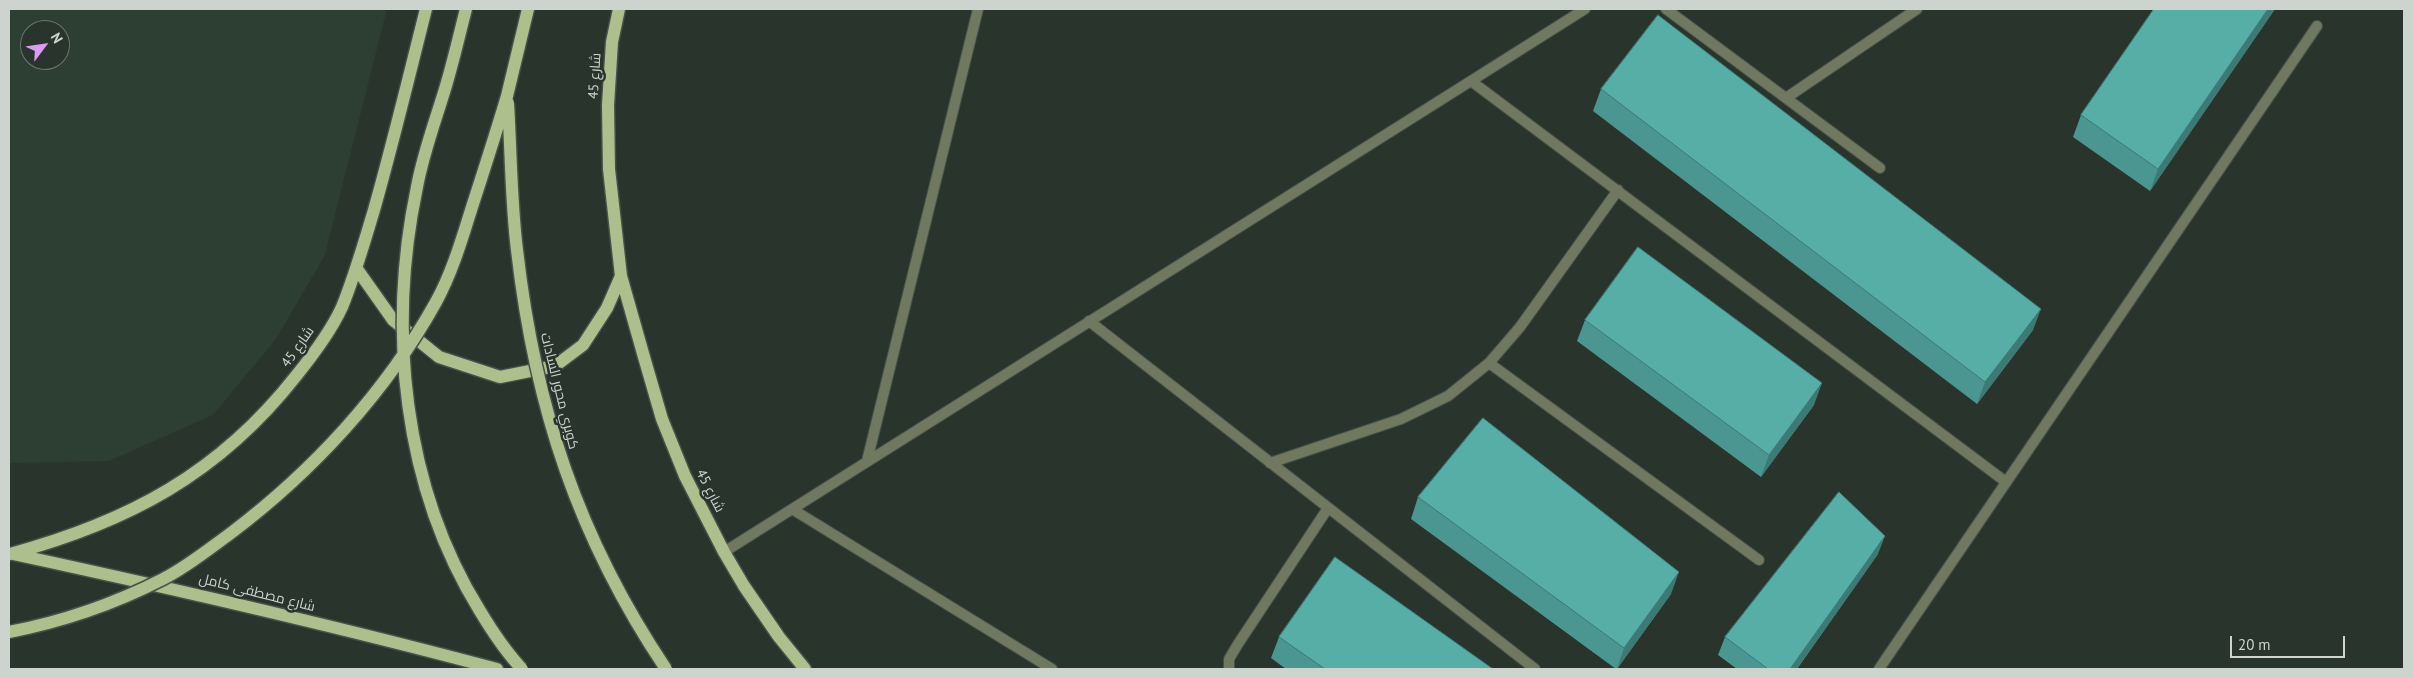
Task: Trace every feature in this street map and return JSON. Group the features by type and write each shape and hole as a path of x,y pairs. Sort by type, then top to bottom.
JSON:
{"main road":[{"name":"شارع 45","path":"9,554 62,540 112,520 159,496 203,467 251,426 282,394 314,353 341,309 357,269 381,186 426,9"},
{"path":"466,9 416,187 408,238 404,289 403,341 407,391 420,466 442,539 469,593 491,629 522,669"},
{"name":"كوبري محور السادات","path":"9,632 65,618 116,600 164,579 210,549 295,480 372,397 437,301 461,243 507,96 528,9"},
{"name":"شارع 45","path":"619,9 612,42 608,105 609,169 621,276 662,419 685,476 724,552 748,593 805,669"},
{"name":"كوبري محور السادات","path":"507,96 517,256 534,364 548,419 586,525 612,581 642,634 666,669"},
{"path":"357,269 393,320 439,357 500,377 555,366 583,345 607,308 621,276"},
{"name":"شارع مصطفى كامل","path":"9,554 211,596 391,640 497,669"}],"lane":[{"path":"867,461 978,9"},
{"path":"724,552 1585,9"},
{"path":"1666,9 1880,168"},
{"path":"1786,98 1917,9"},
{"path":"1879,669 2316,26"},
{"path":"1471,81 2006,482"},
{"path":"1270,463 1402,419 1448,396 1489,363 1520,327 1618,190"},
{"path":"1088,321 1536,669"},
{"path":"1489,363 1759,560"},
{"path":"1229,669 1230,659 1238,644 1328,508"},
{"path":"792,509 1052,669"}],"shaded area":[{"path":"9,9 387,9 325,255 276,339 213,415 109,461 9,463"}],"building":[{"path":"2154,9 2268,9 2158,169 2081,115"},
{"path":"1658,15 2041,309 1985,382 1601,89"},
{"path":"1638,247 1822,383 1769,455 1585,320"},
{"path":"1483,418 1679,572 1624,648 1418,497"},
{"path":"1839,492 1885,536 1790,669 1768,669 1725,637"},
{"path":"1335,557 1493,669 1325,669 1279,637"}]}
